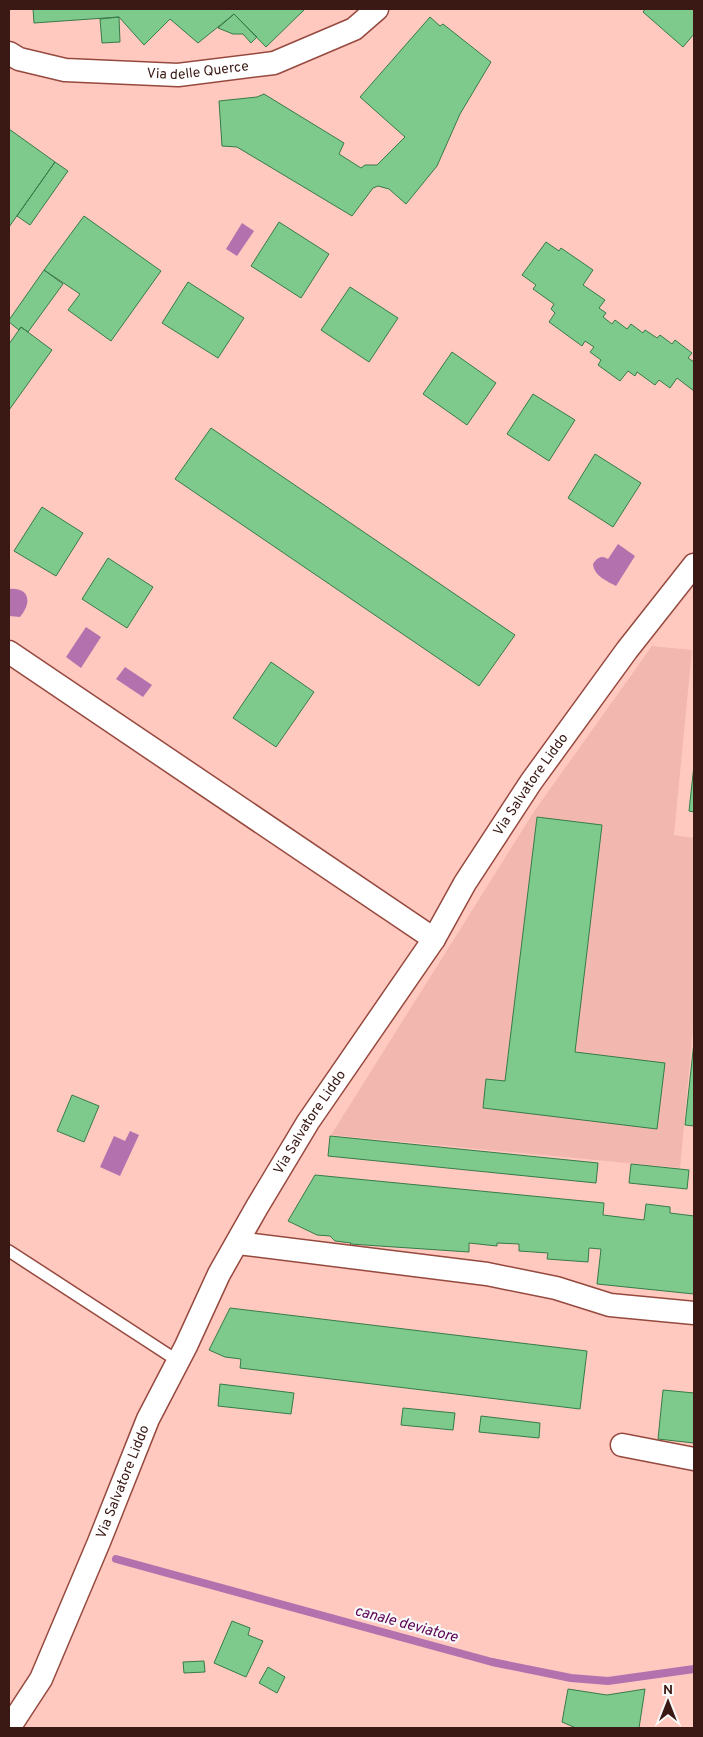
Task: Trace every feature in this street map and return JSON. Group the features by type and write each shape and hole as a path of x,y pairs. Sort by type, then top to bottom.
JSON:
{"street":[{"name":"Via delle Querce","path":"9,53 19,59 65,70 188,74 274,63 354,29 377,9"},
{"name":"Via Salvatore Liddo","path":"9,1728 41,1679 148,1419 219,1274 308,1122 434,939 465,883 531,782 626,650 694,565"},
{"path":"9,652 434,939"},
{"path":"238,1243 487,1274 556,1288 610,1305 694,1313"},
{"path":"622,1445 694,1459"}],"lane":[{"path":"9,1251 178,1361"}],"shaded area":[{"path":"242,223 254,231 237,256 226,249"},
{"path":"618,544 635,556 616,586 598,575 593,564 600,557 608,559"},
{"path":"9,589 21,591 27,597 24,612 20,617 9,616"},
{"path":"86,627 101,637 81,668 66,657"},
{"path":"652,646 692,650 674,835 694,838 694,1018 680,1168 331,1135 535,810"},
{"path":"125,667 152,685 143,697 116,679"},
{"path":"130,1131 139,1135 120,1176 100,1167 114,1136 125,1141"}],"building":[{"path":"33,9 305,9 266,47 234,14 198,43 170,19 144,45 119,17 34,23"},
{"path":"645,9 694,9 694,34 683,47 643,12"},
{"path":"234,14 257,37 251,43 243,34 233,34 218,28"},
{"path":"119,17 120,42 102,43 100,19"},
{"path":"430,17 440,26 443,24 491,62 460,114 437,166 406,204 389,189 378,186 373,188 352,216 237,147 222,146 219,101 257,97 264,94 344,143 339,154 361,168 365,165 377,165 405,137 360,97"},
{"path":"9,129 55,162 9,227"},
{"path":"55,162 68,171 30,225 17,216"},
{"path":"84,216 161,271 111,341 68,310 80,294 44,270"},
{"path":"279,222 329,254 301,298 251,266"},
{"path":"546,242 559,251 561,248 593,270 583,285 605,300 599,308 606,313 603,317 612,324 615,320 627,329 631,324 643,333 645,330 657,338 660,335 672,344 675,340 692,353 688,358 694,362 694,391 677,378 670,388 659,380 655,385 637,372 635,376 628,371 620,381 598,365 601,360 590,352 594,347 585,341 582,346 549,322 555,313 551,309 554,304 533,289 536,285 522,275"},
{"path":"44,270 63,284 28,332 21,327 19,330 9,320"},
{"path":"188,282 244,318 218,358 162,323"},
{"path":"350,287 398,318 369,362 321,330"},
{"path":"21,327 52,350 9,410 9,344"},
{"path":"452,352 496,383 467,425 423,394"},
{"path":"533,394 575,420 549,461 507,434"},
{"path":"211,428 515,635 479,686 175,479"},
{"path":"595,454 641,483 613,527 568,498"},
{"path":"42,507 83,533 56,576 14,551"},
{"path":"108,558 153,587 127,628 82,599"},
{"path":"271,662 314,692 276,747 233,718"},
{"path":"694,765 694,812 689,811"},
{"path":"537,817 602,825 575,1052 665,1063 657,1129 483,1108 486,1079 505,1081"},
{"path":"694,1042 694,1126 685,1125"},
{"path":"72,1095 99,1106 84,1142 57,1131"},
{"path":"330,1136 598,1163 596,1183 328,1156"},
{"path":"631,1164 689,1170 687,1189 629,1183"},
{"path":"315,1175 604,1203 603,1215 644,1220 646,1204 670,1207 670,1213 694,1216 694,1294 597,1284 601,1249 589,1248 588,1262 547,1259 548,1253 519,1251 519,1244 497,1243 497,1246 469,1243 469,1252 350,1244 335,1241 330,1236 317,1235 288,1221"},
{"path":"230,1308 587,1351 580,1409 240,1368 241,1359 225,1357 209,1350"},
{"path":"220,1384 294,1393 291,1414 218,1406"},
{"path":"663,1390 694,1393 694,1443 658,1439"},
{"path":"403,1408 455,1413 453,1430 401,1425"},
{"path":"481,1416 540,1423 539,1438 479,1432"},
{"path":"232,1621 250,1628 248,1635 263,1641 246,1677 214,1663"},
{"path":"204,1661 205,1672 184,1673 183,1662"},
{"path":"268,1667 285,1677 277,1693 259,1683"},
{"path":"568,1689 607,1695 645,1689 639,1728 576,1728 562,1722"}],"waterway":[{"name":"canale deviatore","path":"116,1559 492,1662 571,1678 608,1681 694,1669"}]}
